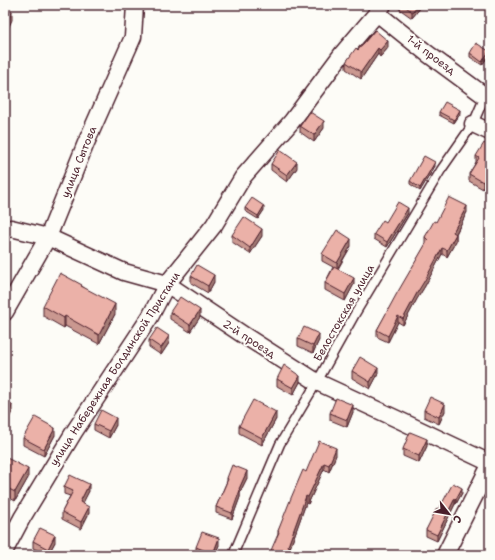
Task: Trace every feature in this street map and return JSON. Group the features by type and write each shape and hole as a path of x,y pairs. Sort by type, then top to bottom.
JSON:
{"street":[{"name":"улица Сытова","path":"5,312 48,237 86,143 133,37 135,5"},
{"name":"1-й проезд","path":"380,9 428,54 488,94"},
{"name":"улица Набережная Болдинской Пристани","path":"5,550 22,518 74,432 150,317 167,284 214,225 243,177 292,121 342,54 380,9"},
{"path":"474,124 490,132"},
{"name":"2-й проезд","path":"5,230 11,228 48,237 124,272 167,284 317,382 397,418 490,464"},
{"path":"445,555 490,464"}],"lane":[{"name":"Белостокская улица","path":"233,555 280,444 441,170 474,124 488,94"}],"building":[{"path":"404,5 418,5 412,12"},
{"path":"5,7 12,11 5,25"},
{"path":"375,30 388,41 380,50 378,48 361,72 346,62 356,48 358,50"},
{"path":"476,43 489,51 482,62 470,53"},
{"path":"445,102 460,110 454,120 439,112"},
{"path":"310,112 324,121 314,135 300,126"},
{"path":"484,143 490,146 490,163 488,167 490,171 483,182 469,174 479,158 476,156"},
{"path":"280,150 297,162 287,175 271,164"},
{"path":"424,156 435,162 420,188 410,181"},
{"path":"449,197 467,206 453,232 456,234 447,250 442,248 403,319 398,316 388,336 377,330 428,240 425,237 434,221 436,222"},
{"path":"252,198 264,206 258,216 245,208"},
{"path":"398,202 408,208 387,242 374,234 383,220 386,222"},
{"path":"244,217 262,229 250,248 232,235"},
{"path":"337,230 351,239 337,263 322,254"},
{"path":"197,265 214,275 208,286 191,276"},
{"path":"334,267 354,278 345,294 325,283"},
{"path":"60,273 115,304 99,335 65,316 64,318 43,306"},
{"path":"180,297 200,310 190,325 170,312"},
{"path":"304,327 319,334 313,346 298,339"},
{"path":"157,328 169,336 161,348 149,340"},
{"path":"360,357 378,368 370,382 352,371"},
{"path":"284,365 300,376 293,388 277,379"},
{"path":"430,397 445,404 439,417 424,410"},
{"path":"336,398 353,405 347,420 330,413"},
{"path":"253,400 276,412 262,438 239,426"},
{"path":"5,402 12,405 5,420"},
{"path":"101,410 116,418 109,431 94,424"},
{"path":"35,417 55,428 44,449 23,438"},
{"path":"410,432 427,439 419,456 403,449"},
{"path":"319,441 336,448 329,465 324,463 308,497 306,496 288,546 290,547 286,555 269,555 303,470 306,472"},
{"path":"5,457 28,469 15,492 5,487"},
{"path":"232,465 247,471 239,489 240,490 232,513 216,507 228,479 227,478"},
{"path":"70,475 89,484 80,502 89,507 81,522 62,512 73,491 64,487"},
{"path":"453,483 462,488 456,499 455,498 437,535 426,530 437,508 439,509"},
{"path":"40,528 55,535 48,549 33,541"},
{"path":"202,532 219,538 213,554 196,547"}]}
